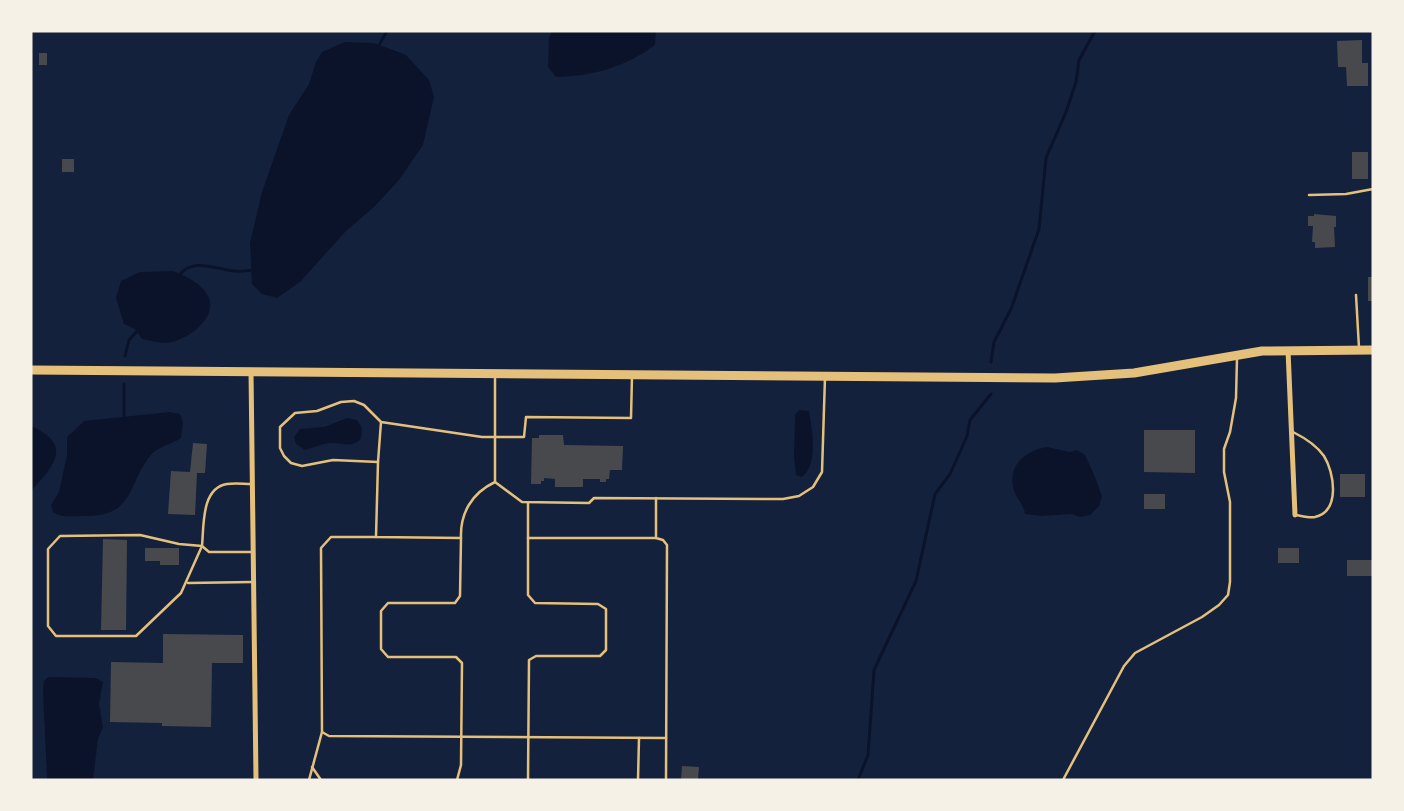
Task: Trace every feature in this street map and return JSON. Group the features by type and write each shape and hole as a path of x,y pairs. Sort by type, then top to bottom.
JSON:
{"main road":[{"path":"31,370 1096,377 1236,355 1288,350 1373,350"}],"street":[{"path":"1288,350 1294,515"},
{"path":"251,371 256,780"}],"lane":[{"path":"1309,195 1346,194 1373,189"},
{"path":"1356,295 1359,350"},
{"path":"1063,780 1124,666 1135,653 1202,617 1219,605 1228,595 1230,582 1230,502 1224,472 1224,449 1230,432 1236,398 1236,355"},
{"path":"495,374 495,482"},
{"path":"378,462 333,460 302,466 291,463 284,456 278,441 280,427 294,413 316,411 341,402 354,401 364,405 381,422 458,434 524,437 526,417 631,418 632,375"},
{"path":"495,482 522,502 589,504 594,498 782,499 799,496 813,487 822,472 825,376"},
{"path":"376,537 381,422"},
{"path":"1290,430 1308,441 1323,455 1331,472 1334,488 1331,503 1322,514 1314,517 1294,515"},
{"path":"457,780 461,765 462,663 456,657 388,657 381,649 381,611 388,603 455,603 460,596 460,524 467,508 484,488 495,482"},
{"path":"253,484 226,484 217,488 206,505 202,546 187,583 181,593 136,636 56,636 48,626 48,549 60,536 140,535 179,544 202,546 209,552 254,552"},
{"path":"656,498 656,538"},
{"path":"528,502 528,595 535,603 598,604 606,609 606,650 600,656 536,656 529,660 528,780"},
{"path":"309,780 322,732 321,548 325,541 331,537 461,538"},
{"path":"528,538 656,538 663,540 667,546 666,780"},
{"path":"187,583 254,582"},
{"path":"322,732 329,736 666,738"},
{"path":"638,738 638,780"},
{"path":"312,768 321,780"}],"water":[{"path":"552,31 656,31 655,45 621,65 583,75 556,77 548,67 549,38"},
{"path":"345,42 374,43 406,55 429,80 434,97 423,145 399,180 374,207 345,232 300,282 277,298 262,294 252,284 250,243 262,192 289,115 309,84 316,62 322,52"},
{"path":"173,271 193,280 207,294 210,301 210,310 206,319 194,332 174,341 162,343 142,339 135,329 124,324 116,298 121,281 140,272"},
{"path":"799,410 809,411 813,437 811,464 802,477 796,475 794,457 795,415"},
{"path":"170,412 180,414 183,422 181,438 151,455 121,505 112,511 100,515 67,516 53,512 51,505 59,492 67,455 67,437 84,421"},
{"path":"347,418 357,420 362,428 361,439 357,442 353,444 329,443 305,450 296,444 294,437 300,429 324,427"},
{"path":"31,426 44,433 52,441 56,448 56,456 47,473 31,491"},
{"path":"1047,447 1070,452 1077,450 1085,455 1102,496 1099,506 1090,515 1080,517 1072,514 1041,516 1025,514 1015,493 1012,476 1014,469 1018,462 1030,452"},
{"path":"48,677 96,678 103,682 99,704 103,727 98,739 93,780 48,780 43,692 44,681"}],"building":[{"path":"1362,40 1362,63 1368,63 1368,86 1347,86 1346,67 1338,67 1337,41"},
{"path":"39,53 47,53 47,65 39,65"},
{"path":"1352,152 1368,152 1368,179 1352,179"},
{"path":"62,159 74,159 74,172 62,172"},
{"path":"1314,214 1336,216 1336,227 1334,227 1335,247 1315,248 1315,242 1312,242 1313,226 1308,226 1308,216 1314,216"},
{"path":"1368,277 1373,277 1373,301 1368,301"},
{"path":"1144,430 1195,430 1195,473 1144,472"},
{"path":"539,435 563,435 564,445 623,446 622,470 610,470 609,479 606,479 606,482 600,482 600,479 583,479 583,487 555,487 555,479 544,478 541,484 531,484 532,438 539,438"},
{"path":"193,443 207,444 205,473 197,473 195,515 168,514 171,471 190,472"},
{"path":"1340,474 1365,474 1365,497 1340,497"},
{"path":"1144,494 1165,494 1165,509 1144,509"},
{"path":"103,539 127,540 126,630 101,630"},
{"path":"145,548 179,548 179,565 160,565 160,561 145,561"},
{"path":"1278,548 1299,548 1299,563 1278,563"},
{"path":"1347,560 1373,560 1373,576 1347,576"},
{"path":"163,634 243,635 243,663 212,663 211,727 162,726 162,723 110,722 111,662 163,663"},
{"path":"682,766 699,767 698,780 681,780"}],"waterway":[{"path":"378,47 387,31"},
{"path":"991,362 994,342 1011,309 1039,229 1046,158 1066,112 1076,82 1079,60 1095,31"},
{"path":"179,276 184,270 197,266 237,271 255,270"},
{"path":"125,356 129,340 139,329"},
{"path":"124,384 124,420"},
{"path":"858,780 868,755 874,670 916,581 935,494 950,474 967,436 970,420 991,394"}]}
